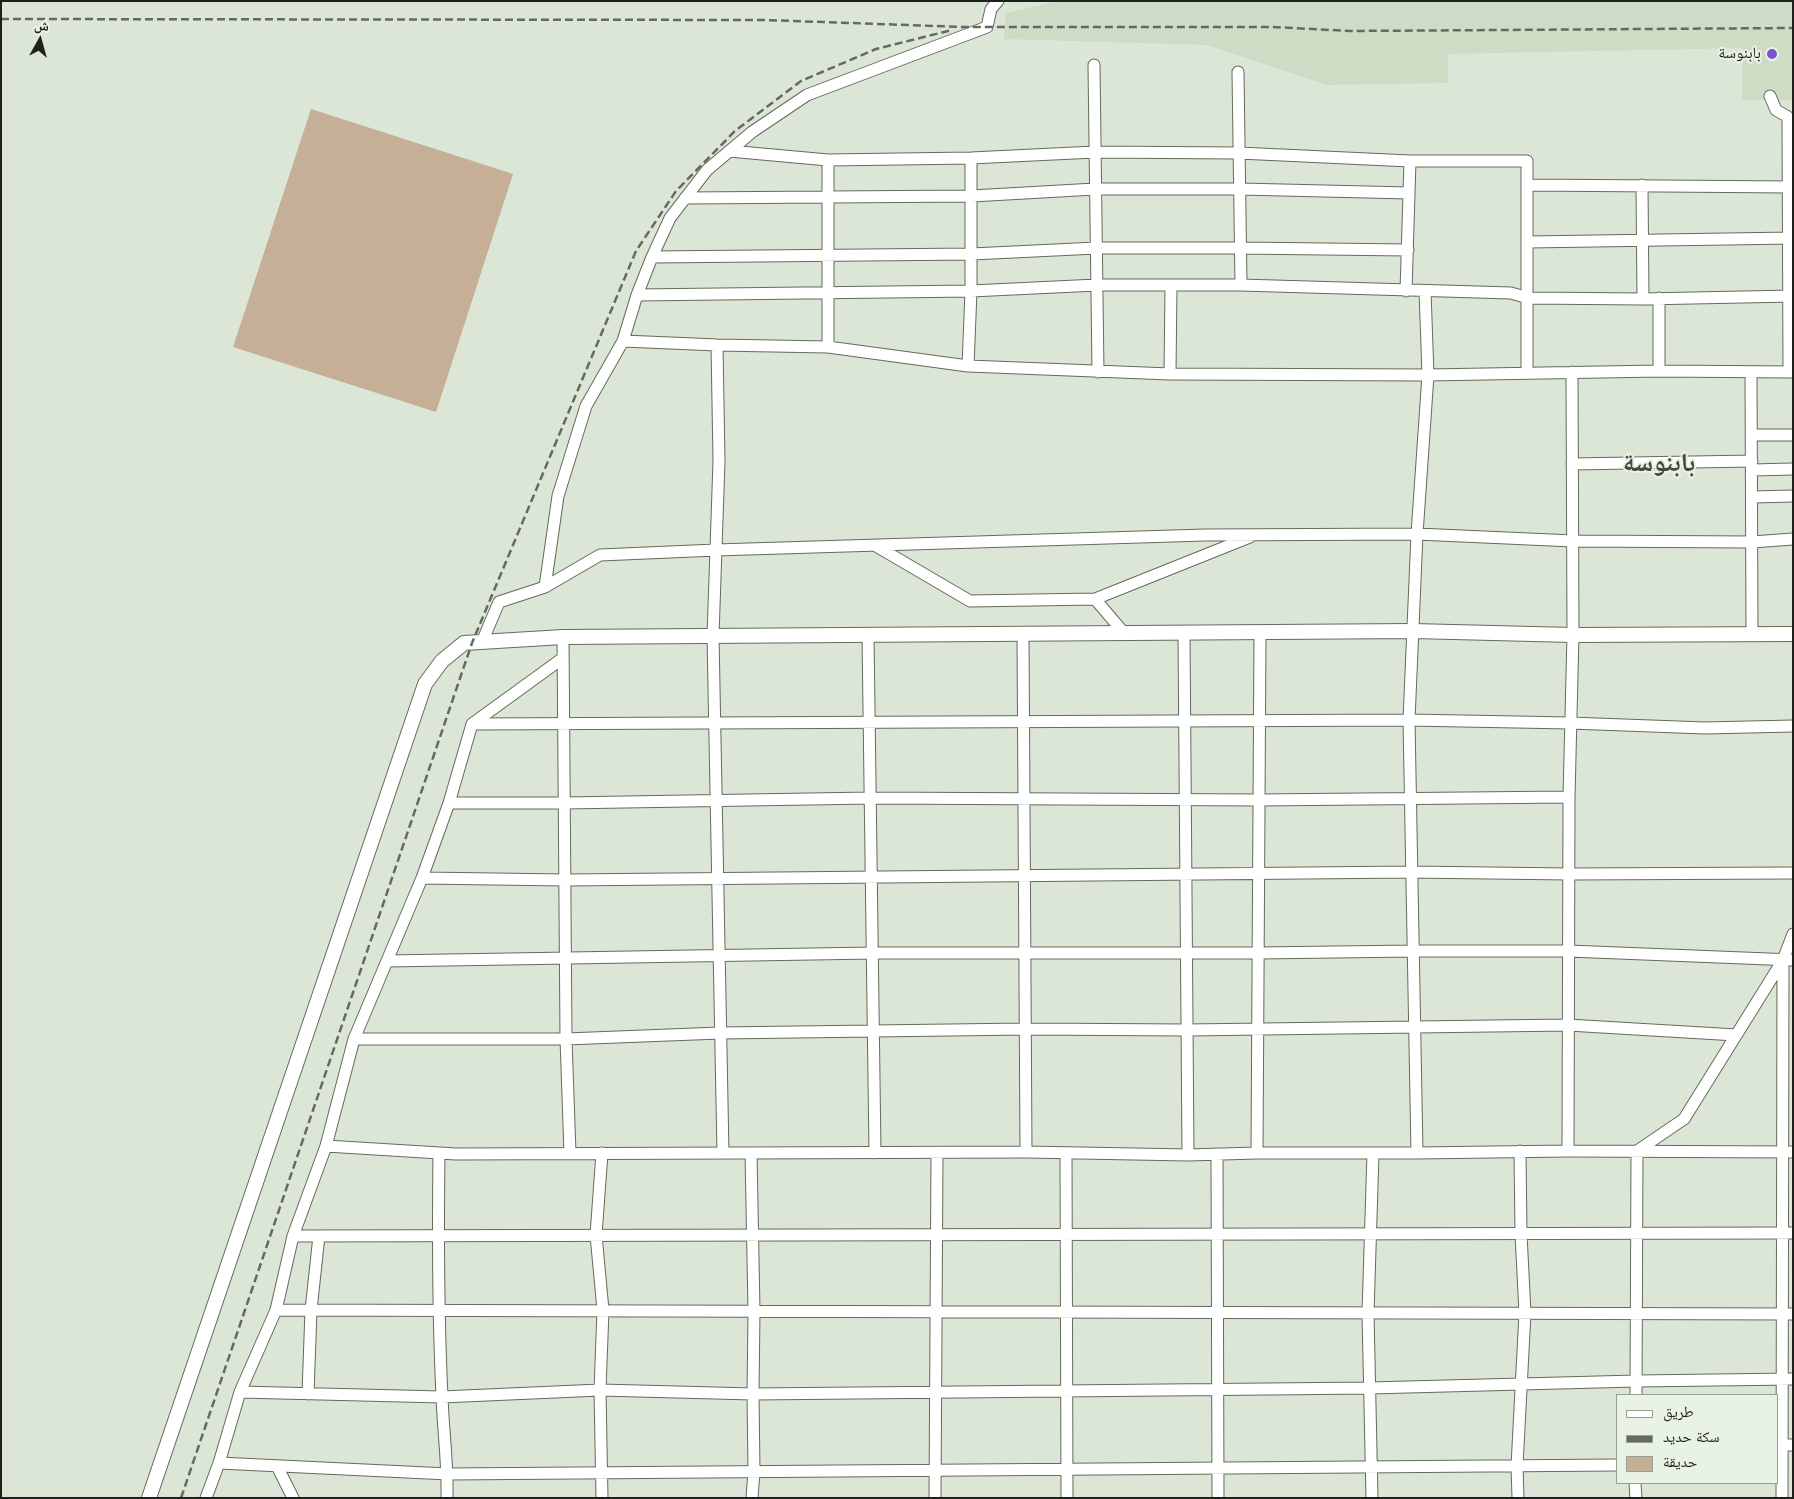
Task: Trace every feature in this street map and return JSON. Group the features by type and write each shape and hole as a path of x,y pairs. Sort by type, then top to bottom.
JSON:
{"main road":[{"path":"149,1498 425,684 442,661 464,643 562,637 1184,632 1413,631 1573,635 1793,634"}],"street":[{"path":"545,587 558,496 586,406 623,341 637,295 652,256 670,218 685,198 707,170 729,151 752,132 807,95 987,27 991,9 998,1"},
{"path":"1094,66 1098,372"},
{"path":"1238,72 1242,285"},
{"path":"623,341 828,347 968,366 1170,374 1791,372 1791,117 1776,110 1770,96"},
{"path":"729,151 828,160 971,158 1095,152 1239,153 1410,161 1527,161 1527,372"},
{"path":"968,366 972,291 971,158"},
{"path":"828,160 828,347"},
{"path":"1406,291 1410,161"},
{"path":"1527,185 1791,187"},
{"path":"1642,185 1643,299"},
{"path":"685,198 972,196 1095,190 1240,189 1409,193"},
{"path":"1528,242 1791,238"},
{"path":"652,256 972,254 1096,248 1408,250"},
{"path":"637,295 972,291 1097,285 1242,285 1511,293 1528,298 1643,299 1791,296"},
{"path":"1170,374 1171,285"},
{"path":"1417,1153 1409,720 1417,534 1428,374 1425,291"},
{"path":"1659,298 1659,371"},
{"path":"717,345 719,461 713,636 723,1153"},
{"path":"1568,1150 1569,798 1573,635 1572,372"},
{"path":"1751,373 1752,634"},
{"path":"1752,436 1793,436"},
{"path":"1572,464 1752,465 1793,469"},
{"path":"1752,496 1793,496"},
{"path":"482,642 499,602 545,587 600,555 875,545 1257,535 1417,534 1573,541 1752,542 1793,539"},
{"path":"875,545 970,601 1095,599 1257,535"},
{"path":"1095,599 1124,633"},
{"path":"1184,632 1188,1155"},
{"path":"1257,1152 1260,632"},
{"path":"1023,634 1026,1152"},
{"path":"868,635 876,1153"},
{"path":"562,637 566,1039 570,1153"},
{"path":"206,1498 219,1463 240,1392 276,1310 292,1236 326,1146 354,1039 422,878 449,803 472,724 563,658"},
{"path":"472,724 1409,720 1705,728 1793,726"},
{"path":"449,803 870,798 1259,800 1569,798"},
{"path":"422,878 565,880 1411,872 1569,874 1793,873"},
{"path":"1782,1498 1787,1379 1788,960 1793,934"},
{"path":"1637,1151 1684,1119 1736,1035 1793,950"},
{"path":"386,961 873,953 1025,954 1413,951 1568,951 1788,960"},
{"path":"354,1039 566,1039 874,1030 1187,1030 1568,1025 1736,1035"},
{"path":"326,1146 456,1154 1026,1152 1188,1155 1257,1152 1417,1153 1568,1150 1787,1152"},
{"path":"1518,1498 1517,1466 1525,1313 1521,1234 1520,1151"},
{"path":"1636,1394 1637,1151"},
{"path":"439,1153 438,1236 442,1397 448,1474 447,1498"},
{"path":"602,1153 596,1235 603,1310 600,1390 602,1498"},
{"path":"751,1153 751,1235 754,1311 752,1394 754,1472 752,1498"},
{"path":"935,1498 937,1153"},
{"path":"1066,1153 1067,1498"},
{"path":"1372,1498 1368,1313 1374,1153"},
{"path":"1217,1154 1218,1498"},
{"path":"292,1236 1788,1233"},
{"path":"308,1394 311,1310 319,1236"},
{"path":"276,1310 1787,1314"},
{"path":"240,1392 442,1397 600,1390 752,1394 1218,1390 1787,1379"},
{"path":"219,1463 448,1474 1616,1465"},
{"path":"276,1466 293,1498"},
{"path":"1635,1484 1636,1498"}],"shaded area":[{"path":"1058,1 1793,1 1793,100 1742,100 1743,48 1448,54 1448,83 1327,85 1207,45 1004,39 1006,13"}],"green space":[{"path":"311,109 513,174 436,412 233,347"}],"railway":[{"path":"1,19 765,20 964,27 1273,27 1350,31 1793,28"},
{"path":"181,1498 472,643 636,251 676,191 735,131 801,81 876,49 952,30"}],"place":[{"name":"بابنوسة","path":"1772,54"}],"district":[{"name":"بابنوسة","path":"1659,464"}]}
